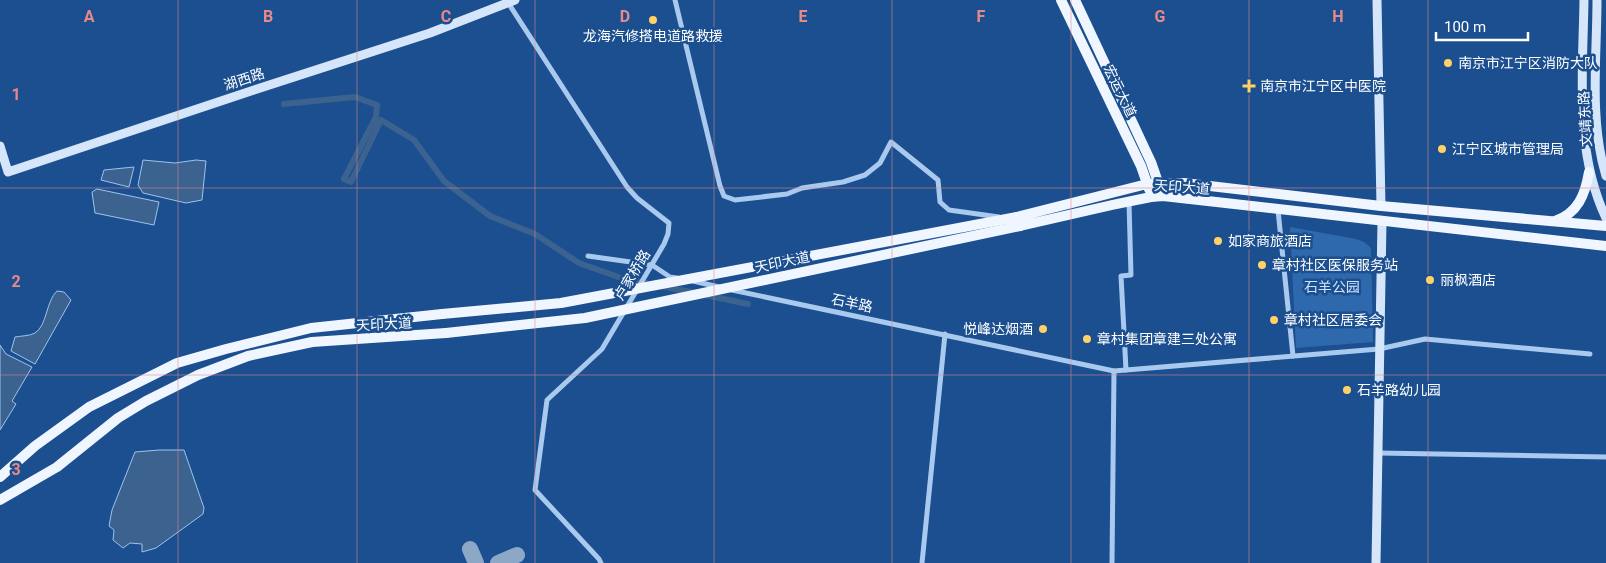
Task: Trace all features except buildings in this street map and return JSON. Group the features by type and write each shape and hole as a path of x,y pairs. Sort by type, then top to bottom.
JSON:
{"main road":[{"name":"宏运大道","path":"1061,0 1141,166 1151,197"},
{"name":"宏运大道","path":"1075,0 1151,162 1162,196"},
{"path":"1555,222 1574,210 1581,201 1587,187 1589,172"},
{"name":"天印大道","path":"0,500 57,467 118,418 146,401 206,372 248,356 312,342 446,333 585,318 1019,222 1147,184 1184,183 1381,206 1606,226"},
{"name":"天印大道","path":"0,477 35,446 89,407 178,364 311,328 561,303 1151,197 1162,196 1606,246"}],"street":[{"path":"675,0 724,196 735,200 787,194 802,188 843,182 864,176 880,163 891,142 938,180 940,202 948,210 1019,222"},
{"path":"1377,0 1381,206"},
{"name":"文靖东路","path":"1584,0 1584,126 1589,172 1606,218"},
{"name":"文靖东路","path":"1597,0 1596,116 1598,140 1606,176"},
{"name":"湖西路","path":"0,146 8,172 430,33 510,1"},
{"name":"卢家桥路","path":"510,1 627,187 637,198 669,223 668,234 664,244 602,349 547,400 535,490 601,563"},
{"path":"1126,370 1121,276 1131,275 1128,201"},
{"path":"1278,210 1293,356"},
{"path":"1376,563 1382,222"},
{"name":"石羊路","path":"588,256 652,265 670,277 1114,371 1379,349 1425,339 1590,354"},
{"path":"922,563 945,334"},
{"path":"1112,563 1114,371"},
{"path":"1377,453 1606,457"}],"green space":[{"name":"石羊公园","path":"1290,227 1356,239 1364,242 1371,248 1373,342 1296,348"}],"shaded area":[{"path":"143,160 175,163 196,160 206,161 202,200 186,203 143,193 138,185"},
{"path":"134,167 129,187 101,180 104,170"},
{"path":"97,189 159,202 154,225 95,213 92,192"},
{"path":"57,291 64,292 71,300 35,364 11,351 15,337 30,335 39,330 53,295"},
{"path":"0,345 6,354 32,367 12,401 16,404 0,430"},
{"path":"184,450 204,508 203,514 156,548 142,552 142,544 130,543 123,548 113,540 114,530 109,526 112,510 135,452"}],"waterway":[{"path":"284,104 355,97 377,105 376,117 344,179 351,182 381,120 414,140 444,181 490,216 535,234 579,263 621,278 646,283"},
{"path":"661,286 695,293"},
{"path":"705,295 748,304"}],"taxiway":[{"path":"470,549 476,563"},
{"path":"498,563 517,555"}],"place":[{"name":"龙海汽修搭电道路救援","path":"653,20"},
{"name":"南京市江宁区消防大队","path":"1448,63"},
{"name":"南京市江宁区中医院","path":"1249,86"},
{"name":"江宁区城市管理局","path":"1442,149"},
{"name":"如家商旅酒店","path":"1218,241"},
{"name":"章村社区医保服务站","path":"1262,265"},
{"name":"丽枫酒店","path":"1430,280"},
{"name":"章村社区居委会","path":"1274,320"},
{"name":"悦峰达烟酒","path":"1043,329"},
{"name":"章村集团章建三处公寓","path":"1087,339"},
{"name":"石羊路幼儿园","path":"1347,390"}]}
